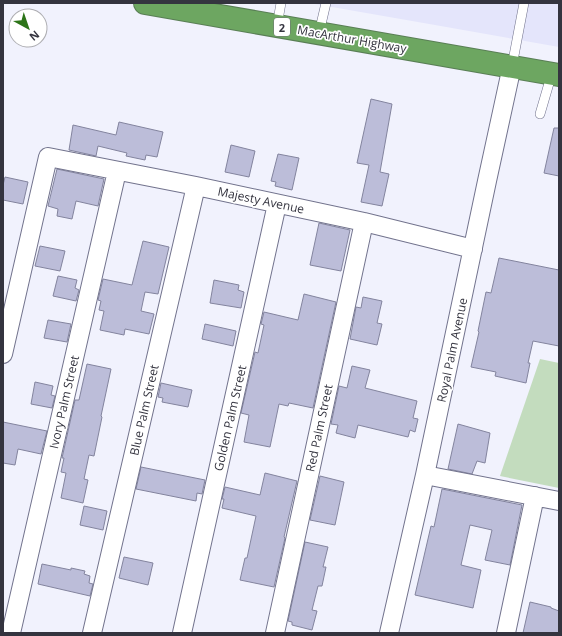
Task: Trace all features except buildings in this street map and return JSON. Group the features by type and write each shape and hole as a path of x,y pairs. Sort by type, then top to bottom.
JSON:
{"highway":[{"name":"MacArthur Highway","path":"145,3 227,14 276,26 319,34 556,74"}],"street":[{"name":"Royal Palm Avenue","path":"389,633 426,475 512,66"},
{"name":"Majesty Avenue","path":"3,354 48,157 196,186 364,222 473,249"},
{"name":"Ivory Palm Street","path":"10,633 117,171"},
{"name":"Blue Palm Street","path":"92,633 196,186"},
{"name":"Golden Palm Street","path":"182,633 277,204"},
{"name":"Red Palm Street","path":"275,633 364,222"},
{"path":"426,475 559,500"},
{"path":"506,633 536,496"}],"lane":[{"path":"276,26 281,3"},
{"path":"319,34 326,3"},
{"path":"512,66 524,3"},
{"path":"540,114 556,74"}],"shaded area":[{"path":"309,3 559,3 559,47 435,25"}],"green space":[{"path":"540,359 559,363 559,488 500,476"}]}
